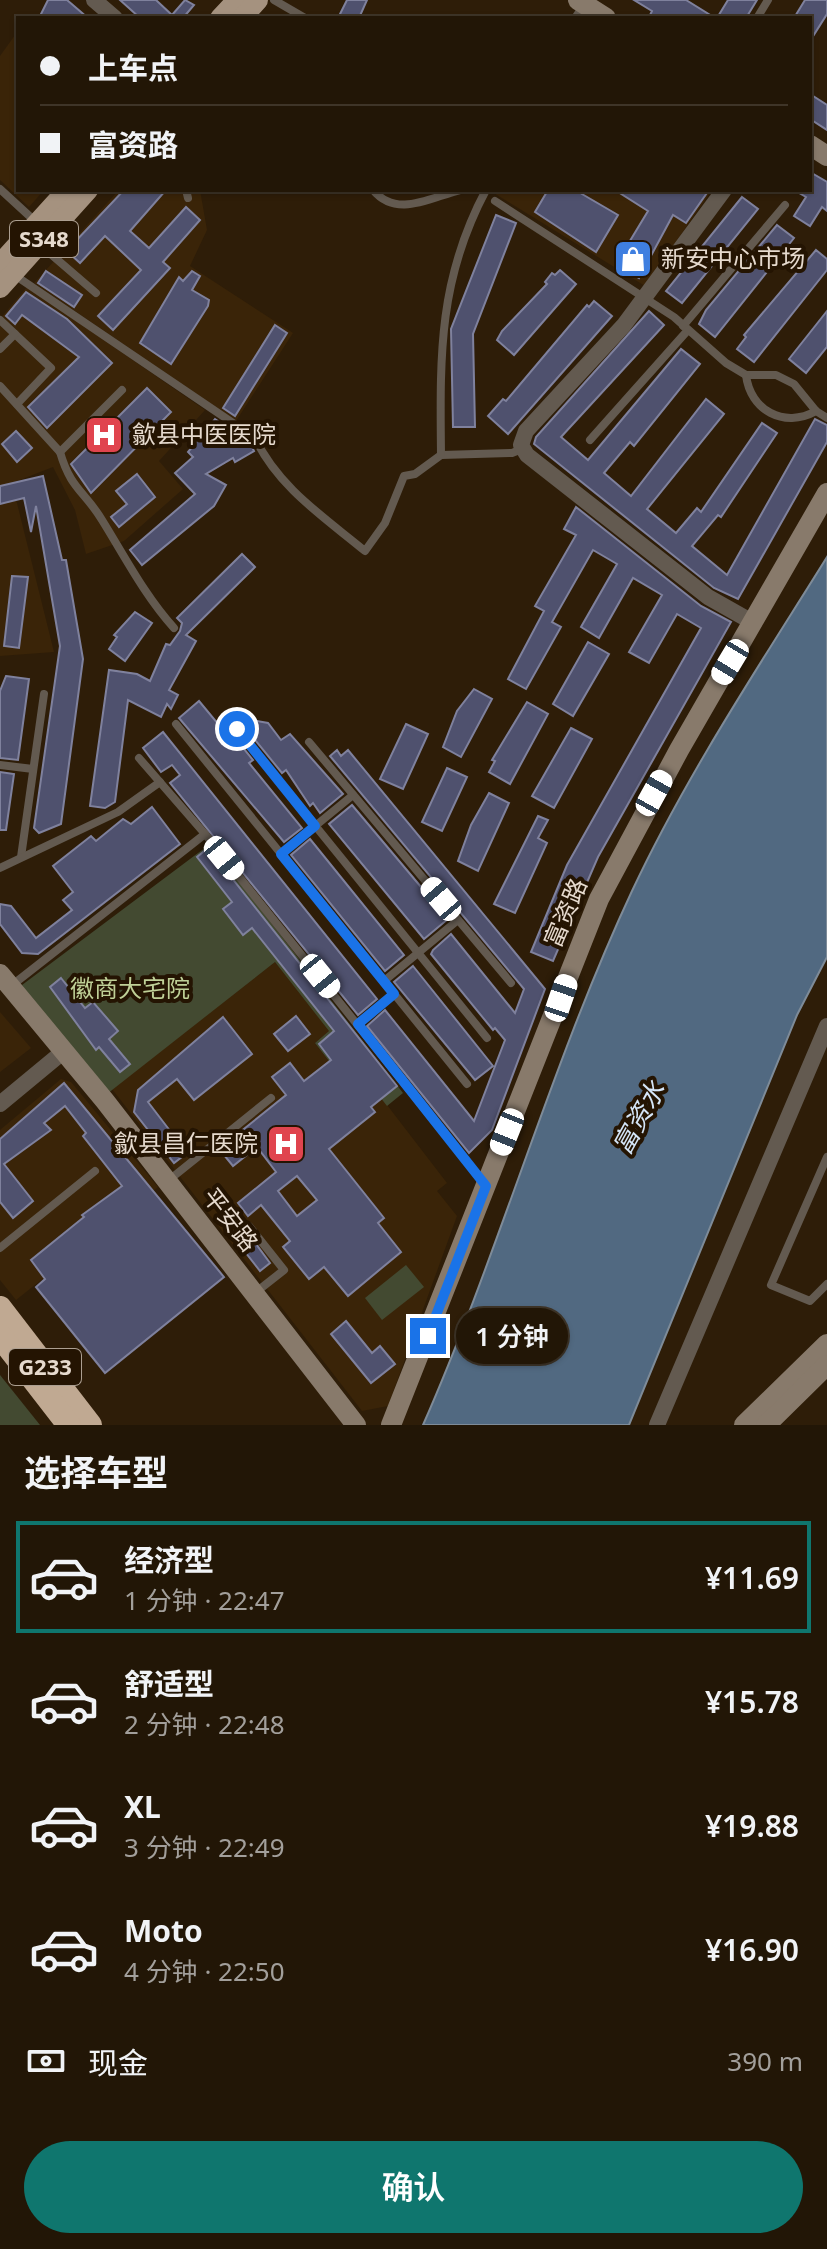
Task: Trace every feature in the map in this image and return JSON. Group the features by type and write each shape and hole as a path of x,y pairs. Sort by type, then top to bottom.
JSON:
{"highway":[{"name":"G233","path":"0,1308 90,1425"},
{"name":"G233","path":"0,1336 69,1425"}],"main road":[{"path":"222,16 237,0"},
{"path":"244,16 258,0"},
{"name":"S348","path":"4,276 37,223 65,192"},
{"name":"S348","path":"4,276 39,244 86,192"}],"street":[{"path":"94,0 113,16"},
{"path":"579,7 601,16"},
{"path":"723,192 624,325 526,431 522,449 708,597 754,623"},
{"name":"富资路","path":"391,1425 604,888 672,762 827,493"},
{"name":"平安路","path":"5,980 167,1181 356,1425"},
{"path":"657,1425 827,1026"},
{"path":"0,1104 64,1051"},
{"path":"744,1425 827,1344"},
{"path":"766,1425 827,1365"}],"lane":[{"path":"274,0 302,16"},
{"path":"0,189 37,223"},
{"path":"375,192 381,199 408,206 454,192"},
{"path":"441,455 442,318 456,260 485,192"},
{"path":"495,201 644,297 726,363 746,375 766,373 785,379 807,396 816,411 827,418"},
{"path":"590,440 785,205"},
{"path":"39,244 96,293"},
{"path":"4,276 255,438 266,461 286,485 365,551 385,523 404,476 415,474 441,455 512,453 522,449"},
{"path":"0,320 51,368 17,404"},
{"path":"0,349 15,334"},
{"path":"746,375 753,398 773,415 800,418 816,411"},
{"path":"0,386 60,452 68,480 100,516 158,611 174,628"},
{"path":"60,452 122,390"},
{"path":"21,857 44,694"},
{"path":"176,724 467,1084"},
{"path":"237,729 487,1038"},
{"path":"309,742 511,983"},
{"path":"139,758 205,834 486,1186"},
{"path":"0,765 33,769"},
{"path":"0,868 118,812 160,782"},
{"path":"281,854 353,795"},
{"path":"5,980 205,834"},
{"path":"384,981 458,920"},
{"path":"358,1024 394,994"},
{"path":"167,1181 271,1098"},
{"path":"827,1157 771,1285 810,1301 827,1284"},
{"path":"0,1248 95,1171"},
{"path":"249,1226 284,1270 254,1293"}],"shaded area":[{"path":"16,34 16,192 42,192 29,207 0,180 0,56"},
{"path":"117,192 200,192 207,230 190,266 293,333 236,421 34,283"},
{"name":"新安中心市场","path":"492,192 711,192 645,286"},
{"name":"歙县中医医院","path":"27,287 205,410 159,461 183,489 124,541 86,554 75,510 53,467 12,483 54,652 0,656 0,319"},
{"name":"歙县昌仁医院","path":"275,962 330,1031 315,1043 329,1061 344,1049 447,1183 437,1191 457,1216 388,1406 362,1411 112,1089"},
{"path":"0,1012 31,1048 0,1072"},
{"path":"61,1079 71,1082 158,1187 16,1300 0,1280 0,1130"}],"green space":[{"name":"徽商大宅院","path":"210,844 403,1093 387,1106 344,1050 329,1061 315,1043 329,1031 275,962 107,1094 24,993 22,985"},
{"path":"406,1265 424,1287 382,1320 365,1298"},
{"path":"0,1375 40,1425 0,1425"}],"water":[{"name":"富资水","path":"827,557 827,957 797,1015 629,1425 423,1425 477,1292 576,1023 632,891 700,763"}],"building":[{"path":"48,0 67,0 86,16 40,16"},
{"path":"120,0 156,0 172,15 185,0 194,5 185,16 138,16"},
{"path":"347,0 367,0 360,16 339,16"},
{"path":"634,0 686,0 712,16 652,16 652,11"},
{"path":"728,0 757,0 747,16 718,16"},
{"path":"805,0 827,0 827,14 812,38 812,16 795,16"},
{"path":"812,95 827,105 827,130 812,120"},
{"path":"812,173 827,182 827,211 822,207 810,226 794,216 806,197 797,192 812,192"},
{"path":"122,192 164,192 130,231 149,248 186,207 200,220 163,262 170,268 113,330 98,316 141,270 105,236 80,263 69,253 74,247 72,245"},
{"path":"547,192 584,192 582,194 618,215 596,252 535,212"},
{"path":"618,192 708,192 686,223 673,215 639,278 616,264 648,211"},
{"path":"742,197 758,209 682,303 666,291"},
{"path":"496,215 516,223 473,334 475,427 453,427 451,329"},
{"path":"777,225 794,238 715,337 699,324 706,310"},
{"path":"816,250 827,259 827,270 754,362 737,349 746,337 744,335"},
{"path":"560,270 576,284 514,355 497,340 547,284 545,282 552,273 555,275"},
{"path":"46,271 82,295 74,307 38,283"},
{"path":"192,271 200,276 192,290 209,300 208,306 171,364 140,343 179,277 183,281"},
{"path":"26,292 67,319 112,363 47,428 28,407 79,357 22,315 15,324 6,316"},
{"path":"594,301 612,316 508,434 488,416 503,399 506,401 587,305 589,307"},
{"path":"649,311 664,325 561,437 588,460 681,349 700,364 634,446 630,442 604,473 631,496 706,399 724,414 647,509 676,533 697,508 701,512 762,423 777,433 721,517 718,515 692,546 727,575 815,419 827,425 827,442 738,599 714,588 534,444 536,437"},
{"path":"827,311 827,347 806,373 789,359"},
{"path":"275,325 287,333 235,416 223,408"},
{"path":"147,388 171,412 91,493 71,464"},
{"path":"215,419 250,443 254,451 235,462 233,458 206,474 226,485 214,506 142,565 130,550 195,494 175,473 193,457 188,452"},
{"path":"16,431 32,448 17,462 2,444"},
{"path":"137,474 155,497 119,527 111,517 127,504 116,491"},
{"path":"43,476 62,560 66,560 83,659 61,824 39,833 34,828 60,646 36,506 31,532 24,498 0,504 0,486"},
{"path":"576,507 701,606 731,622 598,857 553,961 531,952 567,865 701,628 677,614 649,663 629,652 662,595 633,578 599,638 581,627 617,564 593,550 552,622 561,627 526,689 508,679 544,611 535,606 576,535 564,529"},
{"path":"242,554 255,567 186,635 196,641 169,690 178,695 171,709 167,704 161,717 128,700 115,802 105,808 90,806 109,670 137,674 150,681 166,644 170,645 180,631 182,623 177,618"},
{"path":"12,576 28,577 19,648 4,646"},
{"path":"135,612 152,623 125,661 109,649 117,637 114,635"},
{"path":"588,642 609,654 573,716 553,704"},
{"path":"6,676 29,679 18,760 0,758 0,691"},
{"path":"474,689 492,699 461,757 443,747 457,711"},
{"path":"199,701 223,730 239,718 268,723 281,740 290,734 343,794 320,813 313,803 310,806 286,770 282,773 242,724 232,724 231,733 253,760 249,763 302,828 284,842 179,718"},
{"path":"527,702 548,714 510,784 489,772 495,761 492,760"},
{"path":"406,724 428,734 403,789 380,779"},
{"path":"571,728 592,739 554,808 532,796"},
{"path":"163,732 377,999 358,1015 170,783 180,775 172,765 161,772 143,748"},
{"path":"337,750 341,756 348,750 545,989 492,1130 469,1153 367,1026 385,1010 474,1121 505,1040 495,1028 493,1030 431,954 451,934 515,1013 524,989 330,756"},
{"path":"447,768 467,777 442,831 422,822"},
{"path":"0,772 14,774 6,830 0,830"},
{"path":"489,793 509,803 478,871 458,861 471,825"},
{"path":"352,805 448,919 424,939 329,824"},
{"path":"152,807 180,844 38,954 22,953 0,924 0,904 11,906 36,938 72,910 63,900 73,892 53,866 91,836 96,841 123,819 131,824"},
{"path":"538,816 548,820 538,838 547,843 515,913 494,904"},
{"path":"310,839 404,955 385,971 291,855"},
{"path":"208,848 397,1086 371,1107 375,1112 329,1149 384,1218 378,1223 401,1252 348,1296 324,1267 309,1279 283,1247 290,1241 261,1205 248,1216 238,1203 276,1172 257,1147 233,1166 219,1149 286,1095 272,1077 290,1063 304,1081 331,1060 319,1044 334,1031 252,928 243,935 223,909 232,902 197,857","holes":["297,1176 317,1200 297,1216 278,1191"]},
{"path":"413,966 493,1066 475,1080 394,982"},
{"path":"61,978 85,1008 93,1002 118,1031 109,1039 130,1064 120,1072 99,1047 96,1050 50,987"},
{"path":"296,1016 310,1034 288,1051 274,1034"},
{"path":"223,1017 252,1054 194,1100 177,1079 148,1102 187,1153 174,1163 134,1112 138,1090"},
{"path":"64,1083 224,1277 105,1373 36,1287 45,1279 31,1260 84,1217 82,1215 122,1186 83,1136 86,1133 65,1106 44,1123 51,1130 4,1164 33,1201 13,1218 0,1202 0,1139"},
{"path":"242,1225 270,1263 260,1271 231,1234"},
{"path":"346,1321 372,1353 380,1346 395,1364 371,1383 331,1334"}],"place":[{"name":"新安中心市场","path":"633,259"},
{"name":"歙县中医医院","path":"104,435"},
{"name":"歙县昌仁医院","path":"286,1144"}],"route":[{"path":"237,729 315,826 281,854 394,994 358,1024 486,1186 428,1336"}]}
